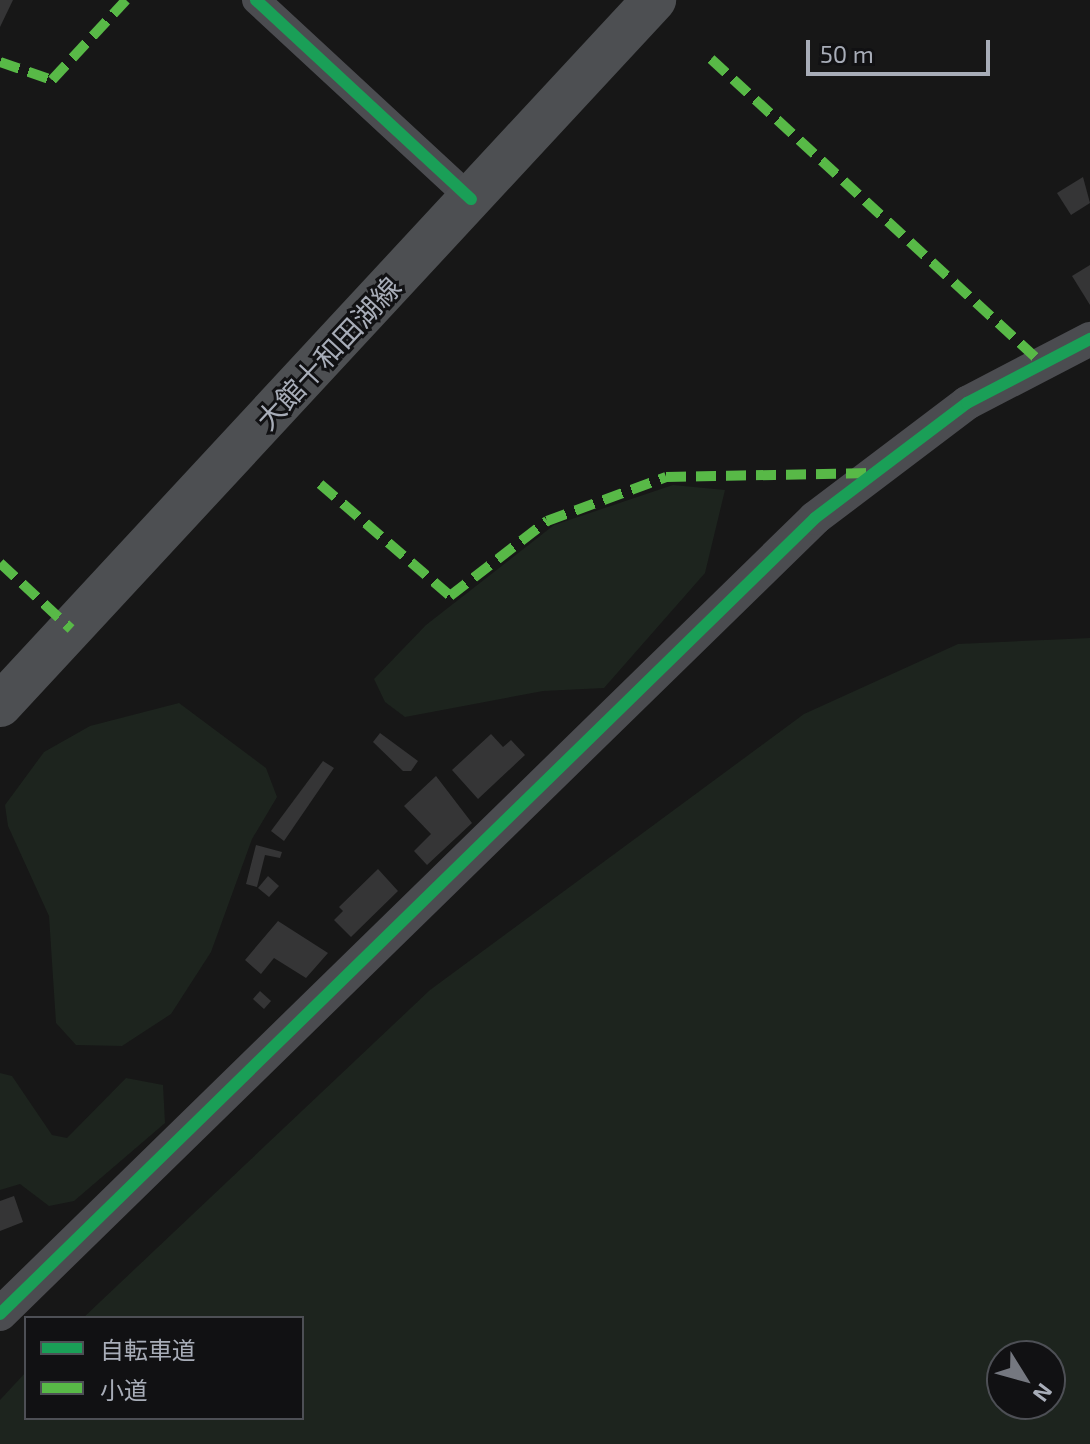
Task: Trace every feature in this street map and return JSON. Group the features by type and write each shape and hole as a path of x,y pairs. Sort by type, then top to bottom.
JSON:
{"main road":[{"name":"大館十和田湖線","path":"0,705 654,0"}],"street":[{"path":"256,0 471,199"},
{"path":"0,1314 815,518 967,403 1090,339"}],"shaded area":[{"path":"673,485 725,490 705,573 604,688 543,691 405,717 385,702 374,679 426,625 554,525"},
{"path":"1090,638 1090,1444 0,1444 0,1400 24,1374 24,1420 304,1420 304,1316 85,1316 430,990 804,714 958,644"},
{"path":"179,703 266,768 277,797 252,839 211,952 171,1014 122,1046 76,1045 56,1023 49,916 8,826 5,805 44,752 90,726"},
{"path":"0,1073 12,1076 52,1135 67,1138 126,1078 163,1085 165,1123 74,1201 49,1206 20,1184 0,1190"}],"building":[{"path":"0,0 13,0 0,27"},
{"path":"1083,177 1090,203 1071,215 1057,193"},
{"path":"1090,265 1090,305 1072,276"},
{"path":"380,733 418,761 411,771 403,771 373,742"},
{"path":"491,734 503,747 511,740 525,755 478,799 452,770"},
{"path":"323,761 334,768 284,841 271,831"},
{"path":"436,776 472,823 427,865 414,851 431,834 404,806"},
{"path":"256,845 282,852 280,858 265,855 257,887 246,884"},
{"path":"378,869 398,891 351,937 334,920 343,911 339,907"},
{"path":"268,876 279,886 269,897 258,888"},
{"path":"278,921 328,953 306,978 274,958 261,974 245,960"},
{"path":"260,991 271,1001 264,1009 253,999"},
{"path":"14,1196 23,1222 0,1231 0,1201"}],"marked path":[{"path":"0,62 52,80 126,0"},
{"path":"711,59 1042,363"},
{"path":"320,484 450,596 547,521 666,477 872,473"},
{"path":"0,563 71,629"}],"cycle path":[{"path":"256,0 471,199"},
{"path":"0,1314 815,518 967,403 1090,339"}]}
